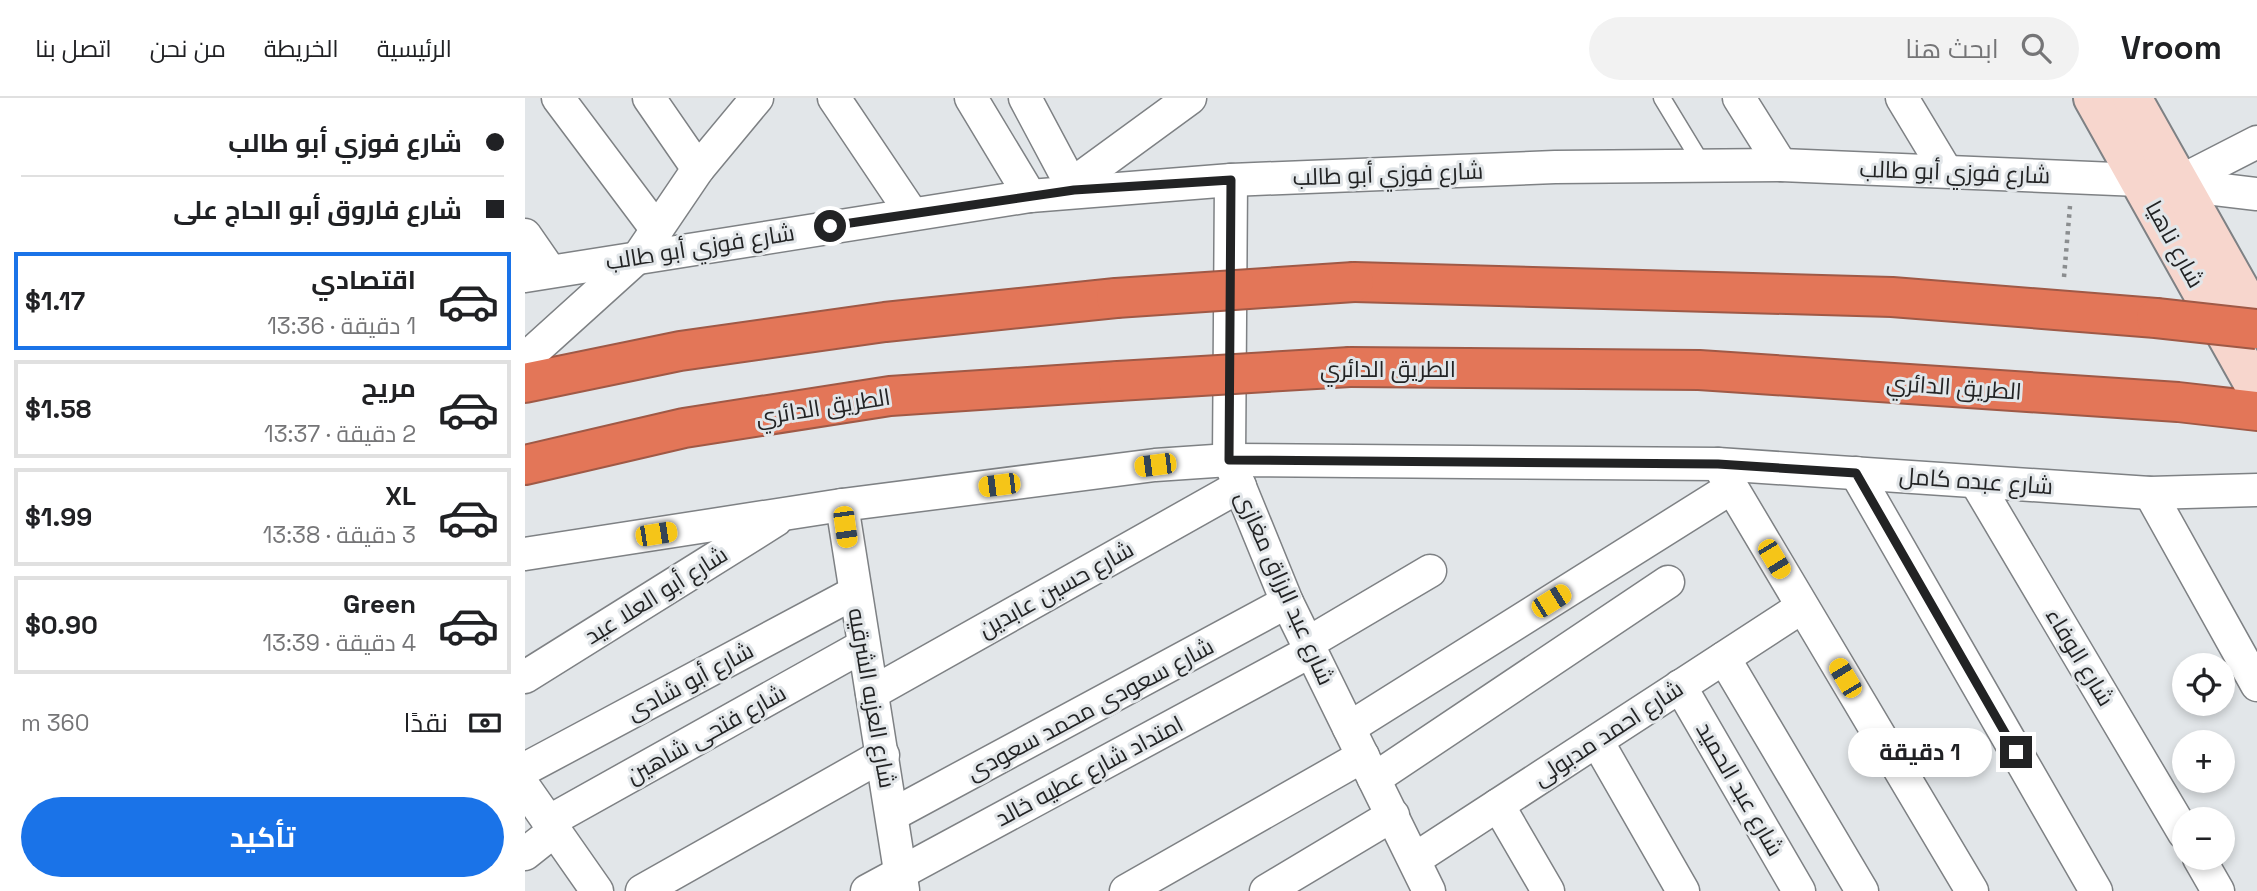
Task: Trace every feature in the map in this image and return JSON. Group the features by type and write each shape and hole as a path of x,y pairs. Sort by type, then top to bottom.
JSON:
{"highway":[{"path":"525,383 680,351 885,322 1116,298 1353,282 1892,297 2157,318 2257,329"},
{"name":"الطريق الدائري","path":"525,465 684,428 890,396 1350,367 1699,370 2178,402 2257,411"}],"main road":[{"name":"شارع ناهيا","path":"2093,98 2257,390"},
{"name":"شارع ناهيا","path":"2132,98 2257,320"}],"street":[{"path":"558,98 657,230"},
{"path":"649,98 698,169"},
{"path":"525,359 639,256 698,169 757,98"},
{"path":"834,98 912,214"},
{"path":"971,98 1030,196"},
{"path":"1029,100 1073,188 1190,98"},
{"path":"1739,98 1781,165"},
{"path":"1902,98 1946,171"},
{"path":"2181,185 2257,142"},
{"name":"شارع فوزي أبو طالب","path":"538,273 1073,188 1231,180 1702,164 1781,165 2140,180 2257,194"},
{"name":"شارع عبد الرزاق مغازى","path":"1231,180 1234,473 1287,602 1429,891"},
{"path":"525,235 538,273"},
{"name":"شارع عبده كامل","path":"525,554 787,513 1155,465 1234,473 1725,476 1856,473 2150,493 2257,490"},
{"name":"شارع حسين عابدين","path":"871,693 1234,473"},
{"path":"1856,473 2096,891"},
{"path":"1349,728 1725,476 1972,891"},
{"name":"شارع الوفاء","path":"1976,482 2172,813"},
{"path":"2150,493 2257,685"},
{"name":"شارع العزبه الشرقيه","path":"842,506 902,882"},
{"name":"شارع أبو العلا عيد","path":"525,677 787,513"},
{"name":"امتداد شارع عطيه خالد","path":"867,891 902,882 1309,647 1430,571"},
{"path":"1126,891 1369,767 1668,582"},
{"name":"شارع أبو شادى","path":"525,769 854,593"},
{"name":"شارع سعودى محمد سعودى","path":"892,815 1287,602"},
{"name":"شارع احمد مدبولى","path":"1415,859 1802,607"},
{"name":"شارع فتحى شاهين","path":"525,855 551,826 863,646"},
{"path":"1724,658 1862,891"},
{"name":"شارع عبد الحميد","path":"1680,686 1799,891"},
{"path":"1597,741 1683,891"},
{"path":"642,891 883,755"},
{"path":"525,788 597,891"},
{"path":"1498,804 1548,891"},
{"path":"1266,891 1393,815"},
{"path":"2206,870 2218,891"}],"lane":[{"path":"1662,98 1702,164"}],"path":[{"path":"2060,310 2073,177"}],"route":[{"path":"830,226 1074,190 1231,180 1229,460 1718,464 1856,473 2016,752"}]}
